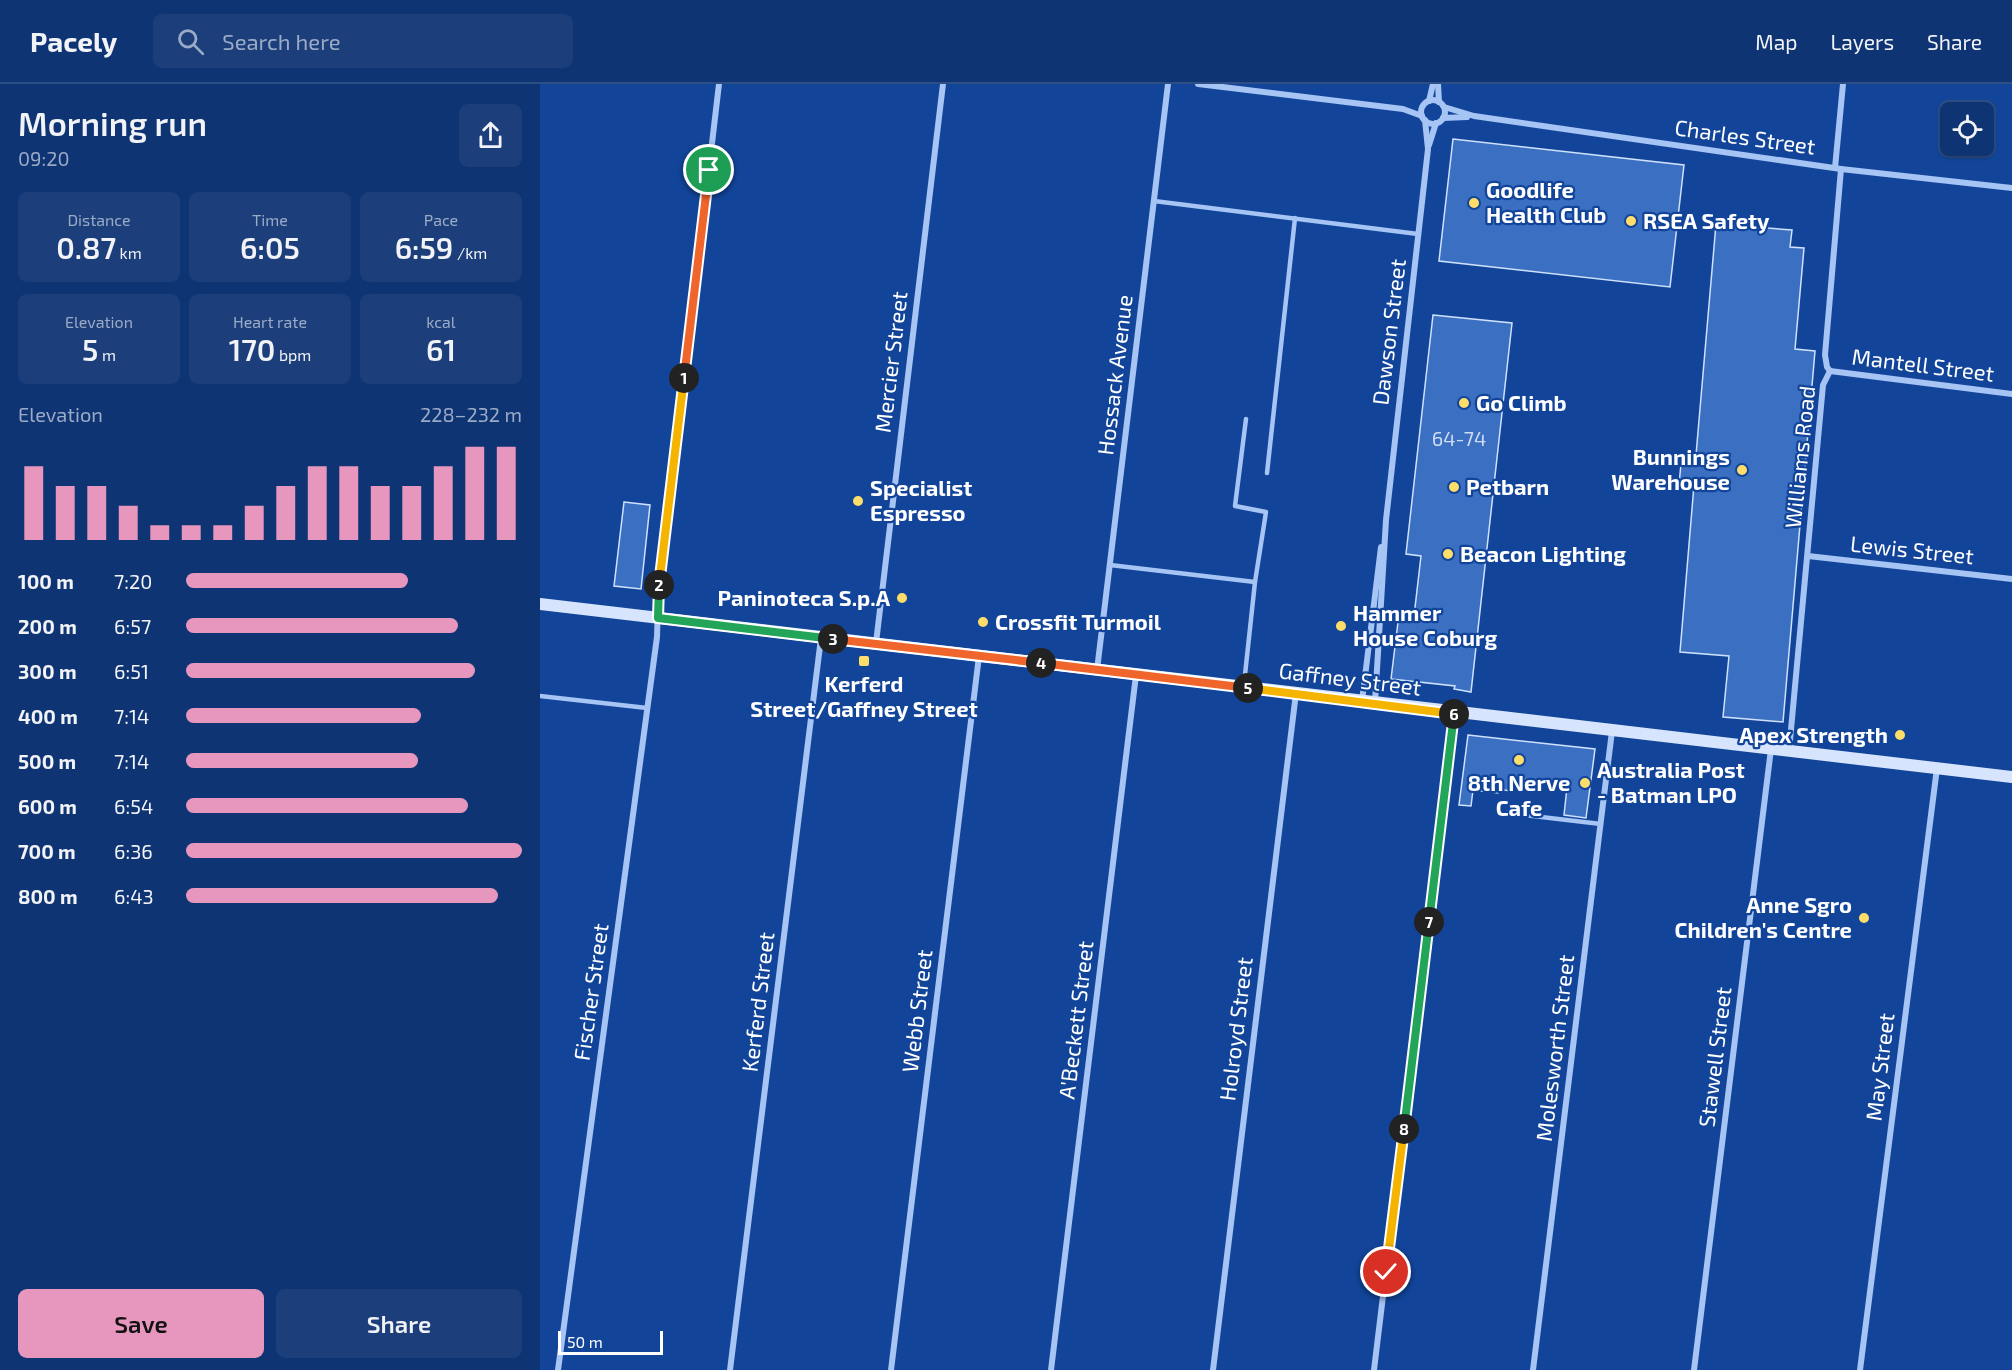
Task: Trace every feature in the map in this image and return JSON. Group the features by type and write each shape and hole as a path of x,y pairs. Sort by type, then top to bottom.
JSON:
{"main road":[{"name":"Gaffney Street","path":"540,604 2012,777"}],"street":[{"name":"Fischer Street","path":"558,1370 648,708 658,601 719,84"},
{"name":"Mercier Street","path":"876,644 943,84"},
{"name":"Hossack Avenue","path":"1097,670 1168,84"},
{"path":"1198,84 1403,109 1436,123 1443,118 1438,84"},
{"path":"1403,109 1422,106 1429,101 1433,84"},
{"name":"Williams Road","path":"1789,751 1823,384 1830,371 1825,355 1843,84"},
{"path":"1429,101 1442,105"},
{"name":"Charles Street","path":"1442,105 1474,116 1838,168 2012,188"},
{"path":"1422,106 1424,118"},
{"name":"Charles Street","path":"1443,118 1474,116"},
{"name":"Dawson Street","path":"1424,118 1428,149"},
{"name":"Dawson Street","path":"1375,703 1386,520 1428,149 1436,123"},
{"name":"Mantell Street","path":"1830,371 2012,394"},
{"name":"Dawson Street","path":"1362,702 1376,575 1386,520"},
{"name":"Lewis Street","path":"1808,556 2012,579"},
{"name":"Kerferd Street","path":"730,1370 821,638"},
{"name":"Webb Street","path":"891,1370 979,656"},
{"name":"A'Beckett Street","path":"1051,1370 1136,675"},
{"name":"Holroyd Street","path":"1213,1370 1296,693"},
{"path":"1374,1370 1454,712"},
{"name":"Molesworth Street","path":"1533,1370 1612,730"},
{"name":"Stawell Street","path":"1694,1370 1771,749"},
{"name":"May Street","path":"1860,1370 1937,768"}],"lane":[{"path":"1154,201 1418,234"},
{"path":"1268,473 1295,218"},
{"path":"1243,688 1255,582 1266,512 1235,506 1246,419"},
{"path":"1110,565 1255,582"},
{"path":"540,696 648,708"},
{"path":"1507,813 1601,824"}],"building":[{"path":"1453,139 1684,165 1670,287 1439,261"},
{"name":"Bunnings Warehouse","path":"1716,224 1792,230 1790,247 1804,248 1795,349 1815,351 1783,722 1723,717 1729,656 1680,652 1694,485 1679,484 1682,454 1696,455"},
{"path":"1433,315 1512,323 1471,692 1454,689 1455,686 1391,679 1399,614 1414,616 1421,556 1406,554"},
{"path":"624,502 650,505 641,589 614,586"},
{"path":"1468,735 1595,749 1586,818 1564,815 1567,787 1523,779 1522,784 1511,783 1510,791 1498,789 1498,793 1473,790 1471,806 1459,805"}],"place":[{"name":"Goodlife Health Club","path":"1474,203"},
{"name":"RSEA Safety","path":"1631,221"},
{"name":"Go Climb","path":"1464,403"},
{"name":"Bunnings Warehouse","path":"1742,470"},
{"name":"Petbarn","path":"1454,487"},
{"name":"Specialist Espresso","path":"858,501"},
{"name":"Beacon Lighting","path":"1448,554"},
{"name":"Paninoteca S.p.A","path":"902,598"},
{"name":"Crossfit Turmoil","path":"983,622"},
{"name":"Hammer House Coburg","path":"1341,626"},
{"name":"Kerferd Street/Gaffney Street","path":"864,661"},
{"name":"Apex Strength","path":"1900,735"},
{"name":"8th Nerve Cafe","path":"1519,760"},
{"name":"Australia Post - Batman LPO","path":"1585,783"},
{"name":"Anne Sgro Children's Centre","path":"1864,918"}],"route":[{"path":"709,170 658,601 658,618 1454,712 1386,1272"}]}
